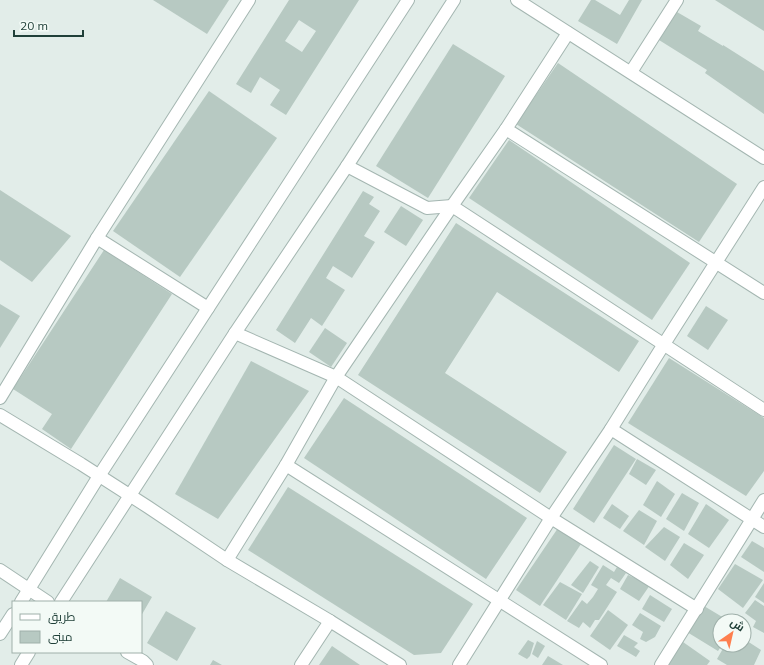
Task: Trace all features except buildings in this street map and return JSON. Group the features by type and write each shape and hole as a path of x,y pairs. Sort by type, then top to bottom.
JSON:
{"street":[{"path":"0,398 97,238 249,0"},
{"path":"22,601 99,476 408,0"},
{"path":"62,601 159,449 347,166 454,0"},
{"path":"517,0 764,158"},
{"path":"631,72 677,0"},
{"path":"227,560 286,465 336,377 506,129 568,33"},
{"path":"506,129 764,293"},
{"path":"347,166 427,208 452,206 764,410"},
{"path":"459,665 551,518 611,430 764,187"},
{"path":"97,238 208,308"},
{"path":"235,333 336,377 551,518 697,609"},
{"path":"0,415 81,464 227,560 330,621 400,665"},
{"path":"611,430 764,527"},
{"path":"286,465 601,665"},
{"path":"662,665 764,500"},
{"path":"0,570 47,601"},
{"path":"0,634 12,616"},
{"path":"301,665 330,621"},
{"path":"21,665 28,653"},
{"path":"129,653 147,665"}]}
